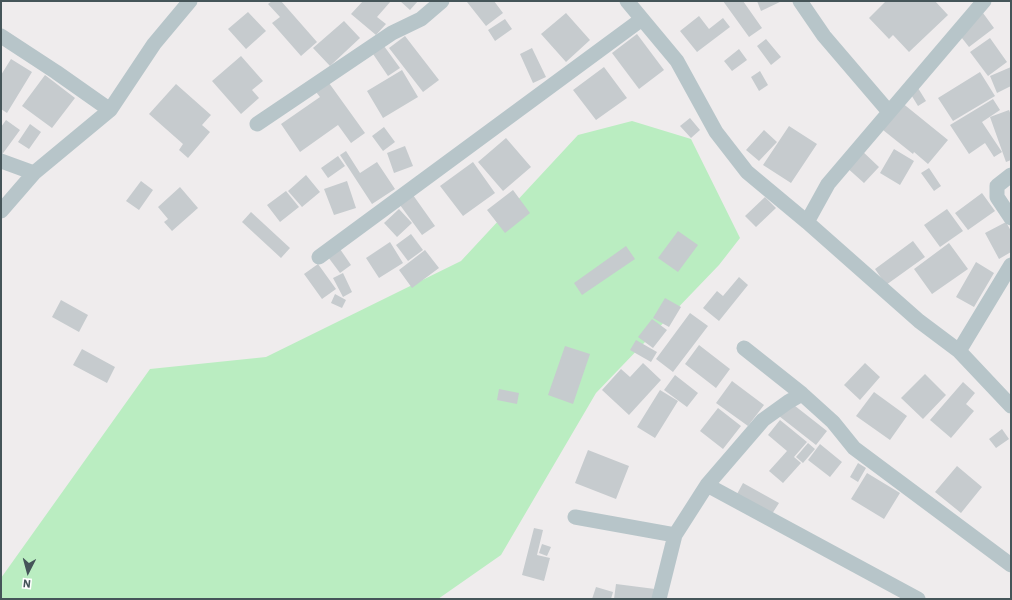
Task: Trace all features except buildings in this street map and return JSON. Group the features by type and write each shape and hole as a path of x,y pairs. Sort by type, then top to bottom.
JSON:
{"street":[{"path":"1,211 34,173 110,110 154,44 190,1"},
{"path":"257,124 392,33 421,19 442,1"},
{"path":"627,1 677,61 716,132 747,172 807,222 919,321 959,351 1011,406"},
{"path":"800,1 824,36 889,112"},
{"path":"807,222 828,184 984,1"},
{"path":"319,257 642,19"},
{"path":"1,36 110,110"},
{"path":"1,161 34,173"},
{"path":"1011,175 997,186 997,197 1011,218"},
{"path":"959,351 1010,269"},
{"path":"744,348 802,394 834,422 854,448 1011,565"},
{"path":"659,599 675,535 707,485 764,420 788,402 802,394"},
{"path":"707,485 918,599"},
{"path":"575,517 675,535"}],"green space":[{"path":"632,121 691,139 740,238 719,265 596,393 501,555 438,599 1,599 1,578 150,369 266,357 461,261 578,135"}]}
